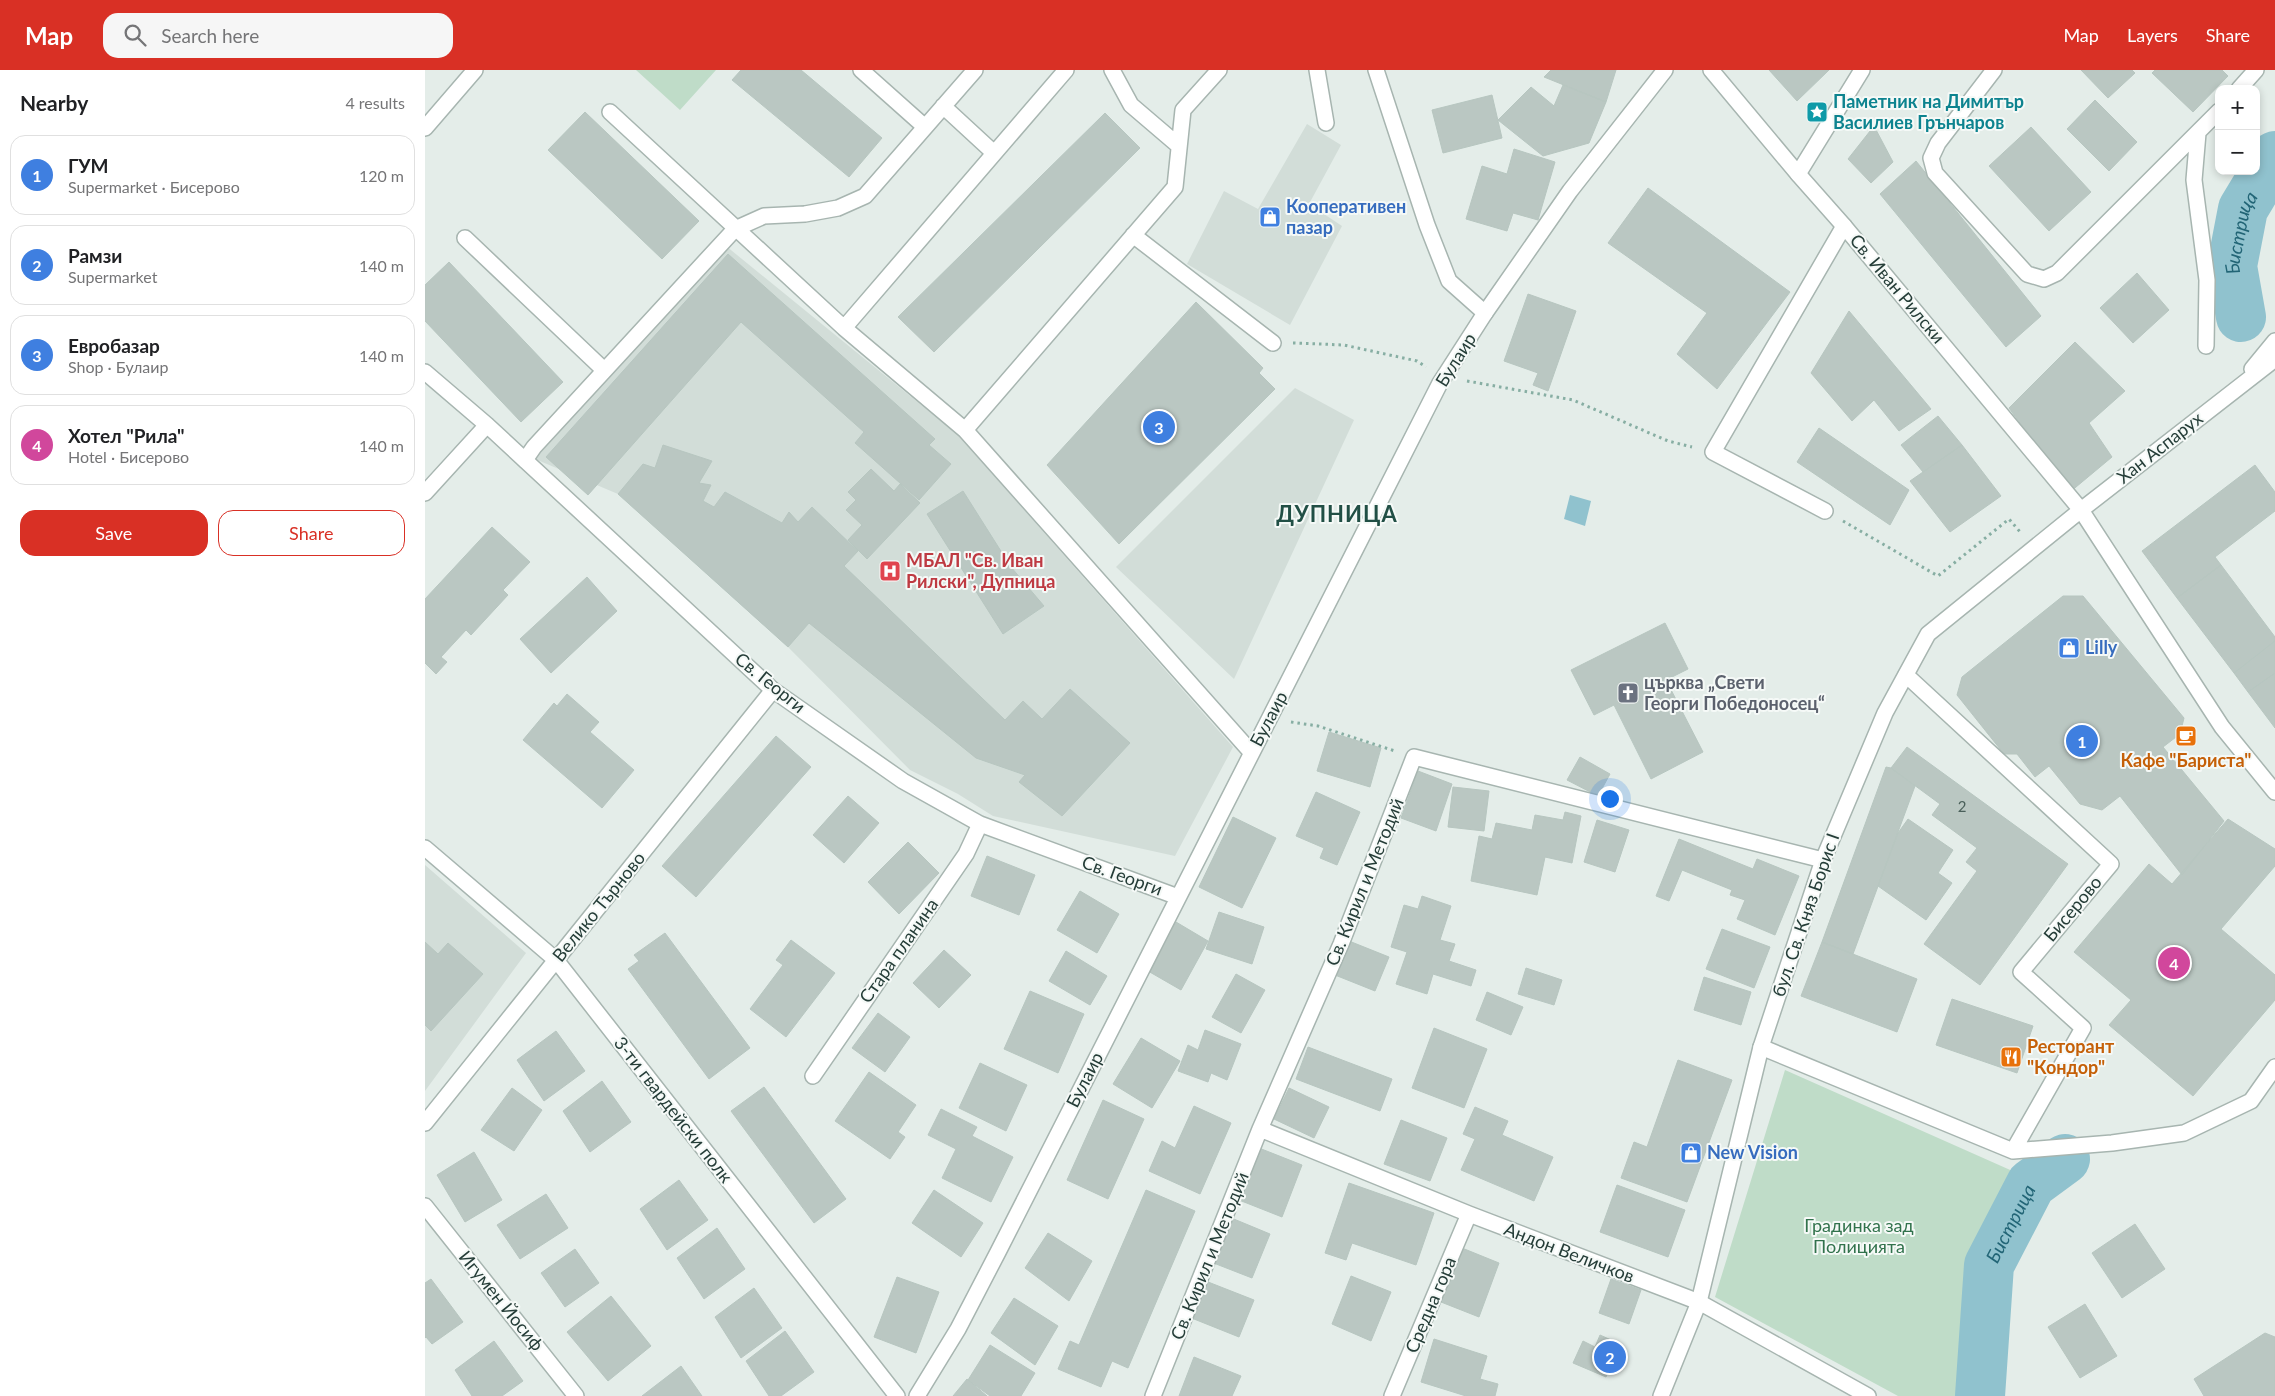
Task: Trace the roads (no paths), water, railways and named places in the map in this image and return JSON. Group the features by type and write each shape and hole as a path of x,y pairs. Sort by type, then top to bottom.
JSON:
{"street":[{"path":"425,128 475,70"},
{"path":"861,70 925,127"},
{"path":"525,460 604,370 735,229 764,216 805,214 838,208 865,196 975,70"},
{"path":"844,328 1066,70"},
{"path":"1111,70 1131,105 1179,146"},
{"path":"965,430 1175,187 1183,110 1219,70"},
{"path":"1317,70 1326,123"},
{"path":"1376,70 1427,225 1449,281 1485,313"},
{"name":"Булаир","path":"917,1396 958,1329 999,1252 1251,752 1270,719 1444,377 1485,313 1570,191 1665,70"},
{"name":"Св. Иван Рилски","path":"1711,70 1798,174 1845,226 2081,510 2222,727 2275,792"},
{"path":"1798,174 1862,70"},
{"path":"1994,70 1938,143 1931,158 1935,173 2027,274 2044,279 2057,274 2215,115"},
{"path":"2243,85 2256,70"},
{"path":"943,106 994,153"},
{"path":"610,112 844,328 965,430 1251,752"},
{"path":"2198,133 2194,180 2207,280 2206,346"},
{"path":"1825,511 1713,452 1845,226"},
{"path":"1133,235 1273,342"},
{"path":"465,238 604,370"},
{"name":"Хан Аспарух","path":"2239,386 2275,341"},
{"name":"Хан Аспарух","path":"2081,510 2275,359"},
{"name":"Св. Георги","path":"425,372 487,425 773,690 903,781 981,824 1178,897"},
{"path":"425,493 487,425"},
{"name":"бул. Св. Княз Борис I","path":"1661,1396 1699,1302 1761,1047 1823,860 1885,713 1928,634 2081,510"},
{"name":"Бисерово","path":"1906,675 2111,864 2021,972 2083,1028 2013,1152"},
{"name":"Велико Търново","path":"425,1123 773,690"},
{"name":"Св. Кирил и Методий","path":"1153,1396 1260,1129 1341,944 1414,757 1823,860"},
{"name":"Стара планина","path":"813,1076 966,854 981,824"},
{"name":"3-ти гвардейски полк","path":"425,848 556,960 897,1396"},
{"path":"1761,1047 2013,1152 2184,1134 2251,1101 2275,1068"},
{"name":"Андон Величков","path":"1260,1129 1469,1214 1699,1302 1868,1396"},
{"name":"Игумен Йосиф","path":"425,1206 576,1396"},
{"name":"Средна гора","path":"1392,1396 1469,1214"}],"water":[{"path":"1570,495 1591,501 1585,526 1564,519"}],"waterway":[{"name":"Бистрица","path":"2241,317 2232,266 2243,209 2275,156"},
{"name":"Бистрица","path":"1980,1396 1989,1265 2031,1184 2065,1159"}],"place":[{"name":"Паметник на Димитър Василиев Грънчаров","path":"1817,112"},
{"name":"Кооперативен пазар","path":"1270,217"},
{"name":"Евробазар","path":"1159,427"},
{"name":"МБАЛ \"Св. Иван Рилски\", Дупница","path":"890,571"},
{"name":"Lilly","path":"2069,648"},
{"name":"църква „Свети Георги Победоносец“","path":"1628,693"},
{"name":"Кафе \"Бариста\"","path":"2186,736"},
{"name":"ГУМ","path":"2082,741"},
{"name":"Хотел \"Рила\"","path":"2174,963"},
{"name":"Ресторант \"Кондор\"","path":"2011,1057"},
{"name":"New Vision","path":"1691,1153"},
{"name":"Рамзи","path":"1610,1357"}],"district":[{"name":"ДУПНИЦА","path":"1337,514"}],"park label":[{"name":"Градинка зад Полицията","path":"1859,1236"}]}
